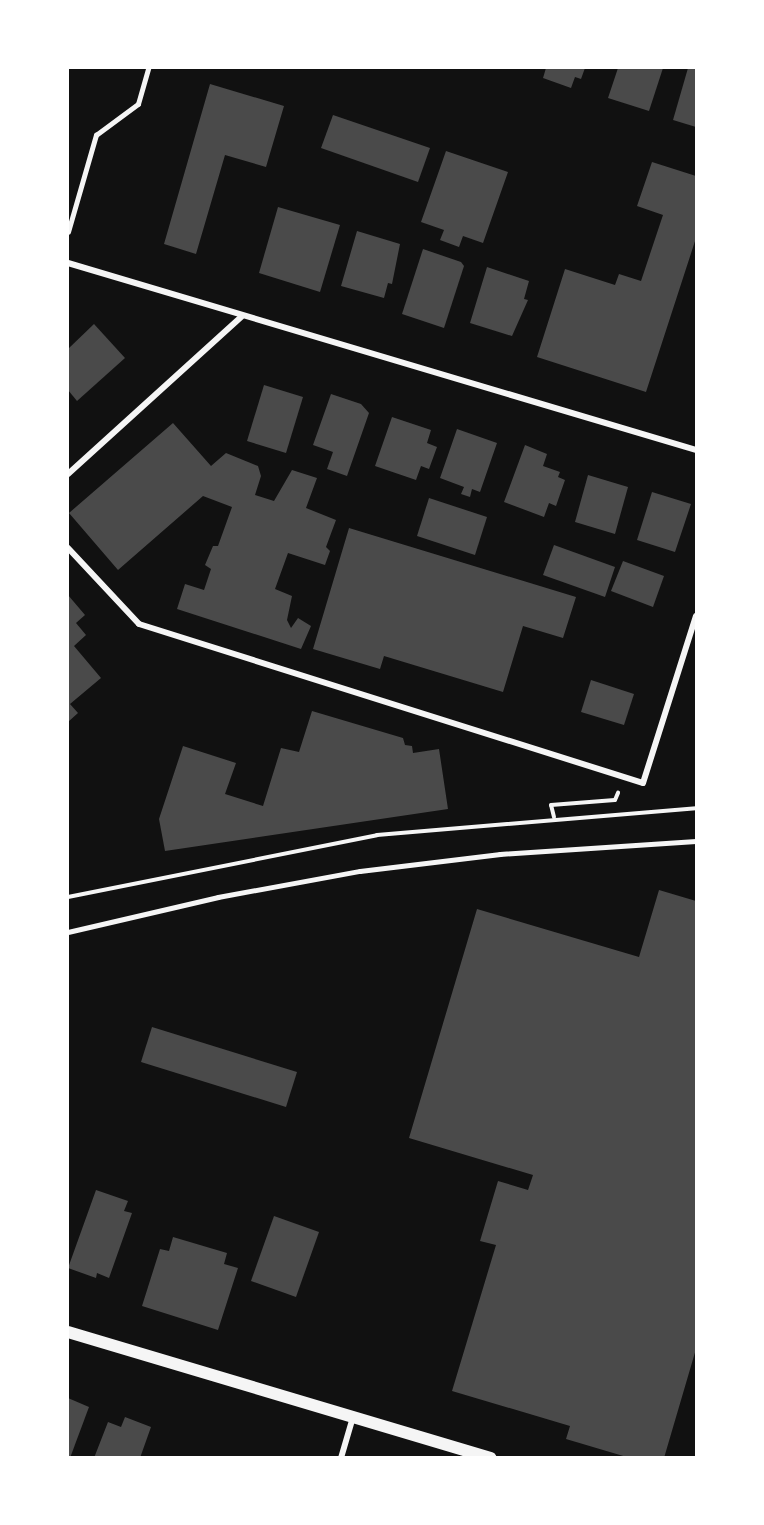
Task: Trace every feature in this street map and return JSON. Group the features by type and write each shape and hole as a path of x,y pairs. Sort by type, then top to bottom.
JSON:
{"main road":[{"path":"68,1332 492,1458"}],"street":[{"path":"68,263 241,317 696,450"},
{"path":"68,474 241,317"},
{"path":"68,548 139,624 643,783 696,616"},
{"path":"341,1458 353,1416"}],"lane":[{"path":"68,232 96,135 138,104 148,68"},
{"path":"68,932 218,897 360,871 500,854 696,841"}],"path":[{"path":"554,817 551,805 615,800 624,777"},
{"path":"68,897 377,835 554,817 696,808"}],"building":[{"path":"546,68 585,68 581,79 575,77 571,88 543,78"},
{"path":"618,68 663,68 649,111 608,98"},
{"path":"688,68 696,68 696,127 673,120"},
{"path":"210,84 284,106 266,167 225,155 196,254 164,244"},
{"path":"333,115 430,148 418,182 321,148"},
{"path":"446,151 508,172 483,243 463,236 459,247 440,240 444,230 421,222"},
{"path":"652,162 696,176 696,238 646,392 537,357 565,269 615,285 619,274 641,281 663,215 637,206"},
{"path":"278,207 340,225 320,292 259,273"},
{"path":"357,231 400,244 392,284 388,283 384,298 341,286"},
{"path":"423,249 461,262 464,266 444,328 402,314"},
{"path":"487,267 529,281 524,299 528,300 512,336 470,323"},
{"path":"94,324 125,358 77,401 68,390 68,349"},
{"path":"264,385 303,397 286,453 247,441"},
{"path":"331,394 361,404 369,413 347,476 327,469 333,452 313,445"},
{"path":"392,417 431,430 427,443 437,447 429,469 421,466 416,480 375,466"},
{"path":"173,423 211,466 226,453 258,466 261,476 255,495 274,501 292,470 317,478 306,508 336,520 326,547 330,551 325,565 288,553 275,589 292,596 287,620 291,628 298,618 311,626 301,649 177,609 185,584 204,590 211,569 205,565 213,546 218,546 232,507 203,496 118,570 69,513"},
{"path":"457,429 497,443 480,492 472,489 470,497 461,494 464,487 440,478"},
{"path":"525,445 547,454 543,466 560,472 558,477 565,480 556,506 549,503 544,517 504,502"},
{"path":"588,475 628,487 615,534 575,522"},
{"path":"652,492 691,504 675,552 637,540"},
{"path":"429,498 487,517 475,555 417,536"},
{"path":"349,528 576,597 563,638 523,626 503,692 384,656 380,669 313,649"},
{"path":"554,545 615,567 605,597 543,575"},
{"path":"623,561 664,576 653,607 611,591"},
{"path":"68,595 85,615 76,623 86,635 74,646 101,678 70,704 78,713 68,722"},
{"path":"591,680 634,694 624,725 581,712"},
{"path":"312,711 403,738 405,745 412,746 413,753 439,749 448,809 165,851 159,819 183,746 236,763 225,794 263,806 281,748 299,752"},
{"path":"659,890 696,901 696,1349 664,1458 630,1458 566,1439 570,1426 452,1391 496,1245 480,1241 498,1181 528,1190 533,1175 409,1138 477,909 639,957"},
{"path":"152,1027 297,1072 286,1107 141,1062"},
{"path":"96,1190 128,1201 124,1211 132,1213 109,1278 97,1273 96,1278 68,1268"},
{"path":"274,1216 319,1232 296,1297 251,1281"},
{"path":"173,1237 227,1253 224,1264 238,1268 218,1330 142,1306 160,1249 169,1251"},
{"path":"68,1398 89,1407 70,1458 68,1458"},
{"path":"125,1417 151,1427 140,1458 94,1458 108,1422 121,1427"}]}
